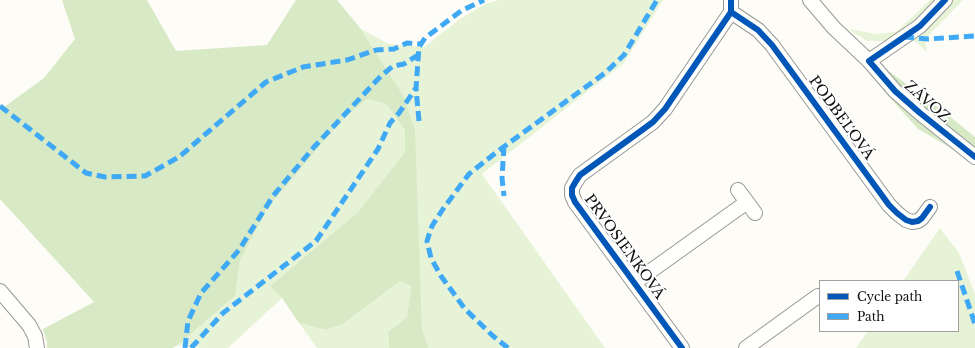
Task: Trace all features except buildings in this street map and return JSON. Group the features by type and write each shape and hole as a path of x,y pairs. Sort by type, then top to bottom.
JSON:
{"street":[{"name":"ZÁVOZ","path":"810,0 834,28 869,61 895,91 920,114 975,157"},
{"path":"869,61 920,26 946,0"},
{"name":"PODBEĽOVÁ","path":"731,6 758,30 772,45 889,205 906,220 912,222 918,221 922,218 930,207"},
{"name":"PRVOSIENKOVÁ","path":"682,348 575,202 572,195 572,188 580,175 653,122 665,109 731,6"},
{"name":"PRVOSIENKOVÁ","path":"634,283 751,207 738,190"},
{"path":"0,291 29,324 35,336 37,348"},
{"path":"746,348 816,294"}],"green space":[{"path":"62,0 147,0 176,51 267,45 296,0 337,0 361,29 403,95 415,130 422,330 429,348 389,348 388,332 407,317 411,286 400,281 343,324 326,330 299,323 282,298 270,286 358,212 405,152 405,130 386,104 367,99 341,121 267,209 240,261 235,296 178,345 172,348 47,348 47,342 43,329 94,302 0,199 0,110 44,78 75,39"},
{"path":"498,0 663,0 624,63 482,174 605,348 429,348 422,330 403,95 361,29 389,44 424,47 460,19 485,4"},
{"path":"930,0 963,0 925,39 927,52 915,41 867,41 848,29 876,34 896,32"},
{"path":"890,72 943,111 975,137 975,162 918,129 883,90"},
{"path":"367,99 386,104 405,130 405,152 358,212 270,286 282,298 228,348 201,348 178,345 235,296 240,261 267,209 341,121"},
{"path":"940,228 959,253 975,294 975,348 856,348 867,332 959,332 959,280 904,280"},
{"path":"400,281 411,286 407,317 388,332 389,348 317,348 299,323 326,330 343,324"}],"marked path":[{"path":"419,121 416,88 419,47 425,38 461,11 484,0"},
{"path":"508,348 465,309 441,276 431,258 427,241 432,226 469,174 605,73 624,55 657,0"},
{"path":"904,37 928,39 975,36"},
{"path":"0,106 86,173 105,177 145,176 179,157 266,82 303,67 347,60 376,50 394,49 407,43 421,44"},
{"path":"185,348 188,321 201,293 239,250 273,196 314,147 381,76 393,66 404,64 418,55"},
{"path":"191,348 223,313 316,241 378,149 390,123 399,113 416,88"},
{"path":"504,146 502,178 504,196"},
{"path":"957,271 975,324"}],"cycle path":[{"path":"682,348 575,202 572,195 572,188 580,175 653,122 665,109 731,12 731,0"},
{"path":"945,0 920,26 869,61 895,91 975,157"},
{"path":"731,12 758,30 772,45 889,205 897,213 906,220 912,222 918,221 930,207"}]}
